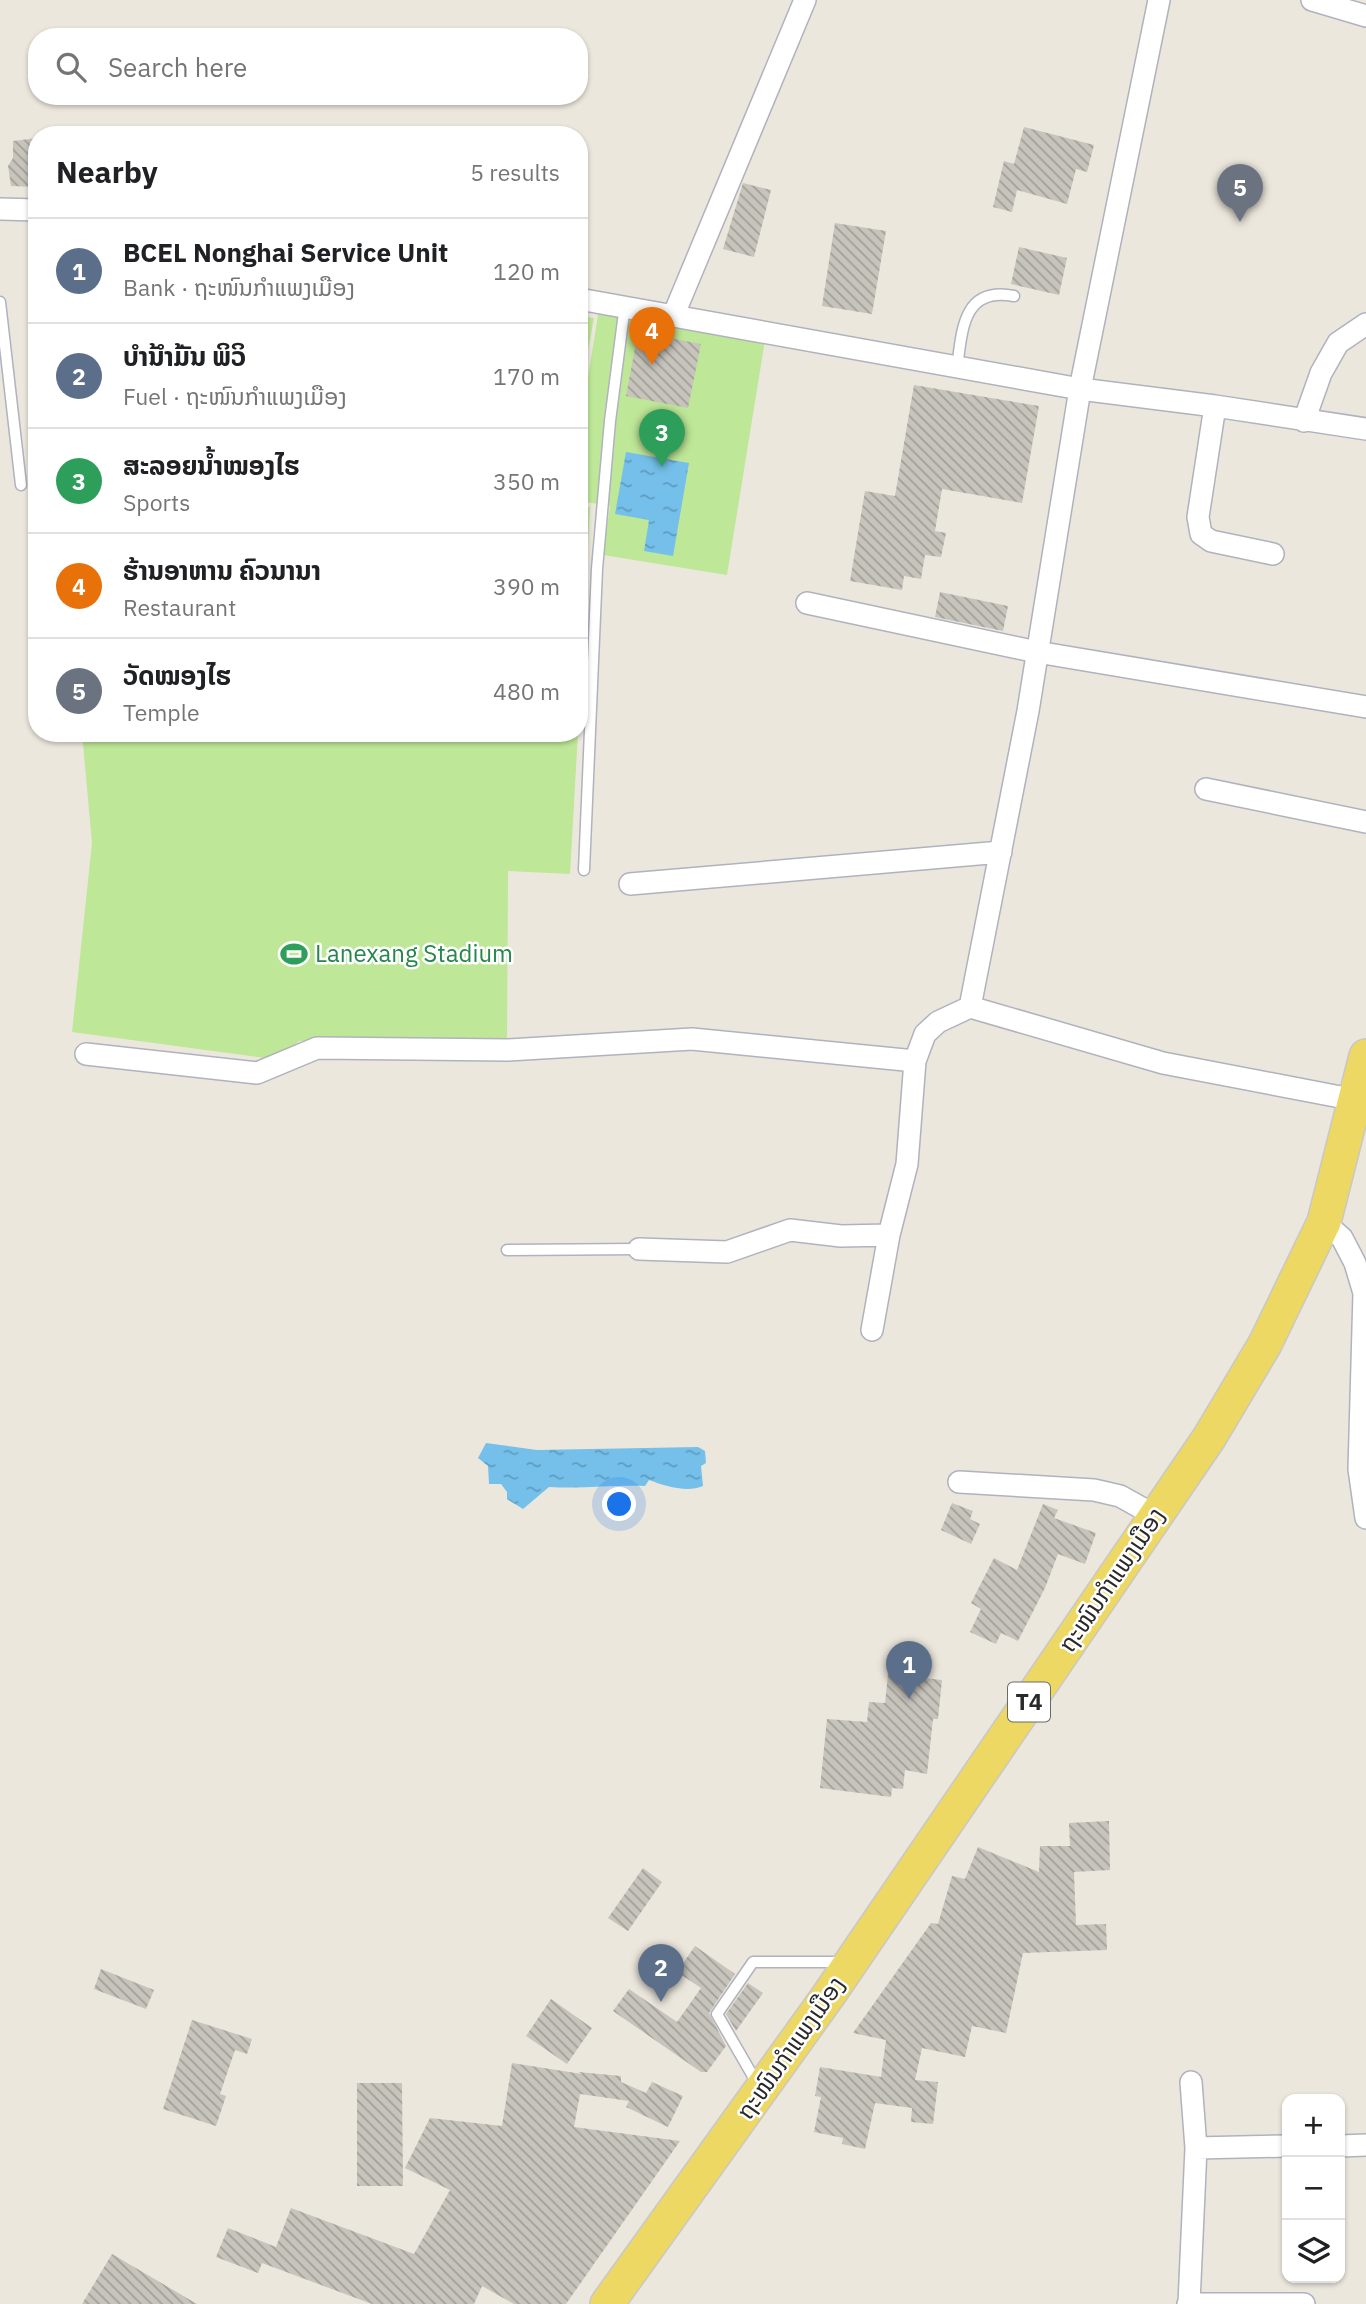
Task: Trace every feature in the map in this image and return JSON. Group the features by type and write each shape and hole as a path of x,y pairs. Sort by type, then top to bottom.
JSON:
{"main road":[{"name":"ຖະໜົນກຳແພງເມືອງ","path":"607,2304 852,1962 1209,1438 1265,1344 1324,1222 1366,1056"}],"street":[{"path":"674,314 806,0"},
{"path":"970,1007 1037,652 1080,389 1159,0"},
{"path":"1312,0 1366,16"},
{"path":"0,209 28,210"},
{"path":"588,300 1080,389 1366,429"},
{"path":"1304,421 1321,373 1338,343 1366,324"},
{"path":"1215,406 1198,517 1201,534 1211,541 1273,554"},
{"path":"807,603 1037,652 1366,707"},
{"path":"1206,789 1366,822"},
{"path":"630,884 1001,852"},
{"path":"872,1330 889,1235 907,1164 915,1062 925,1034 938,1022 970,1007 1163,1063 1356,1100"},
{"path":"86,1054 257,1073 317,1048 508,1050 692,1039 915,1062"},
{"path":"1324,1222 1342,1238 1355,1263 1364,1293 1359,1469 1366,1518"},
{"path":"639,1249 727,1252 790,1230 841,1236 889,1235"},
{"path":"959,1482 1094,1490 1120,1496 1156,1516"},
{"path":"1191,2082 1196,2148 1189,2304 1304,2304"},
{"path":"1345,2146 1366,2145"},
{"path":"1196,2148 1282,2146"}],"lane":[{"path":"957,368 963,323 973,306 984,296 996,293 1014,296"},
{"path":"0,302 21,485"},
{"path":"584,870 597,569 610,421 625,305"},
{"path":"508,1250 639,1249"},
{"path":"761,2090 717,2014 753,1962 852,1962"}],"green space":[{"path":"600,303 766,334 727,575 603,555 610,506 588,502 588,377"},
{"path":"588,317 594,318 588,351"},
{"path":"588,507 590,507 588,544"},
{"name":"Lanexang Stadium","path":"83,742 577,742 570,874 508,871 507,1042 299,1041 280,1060 72,1032 92,843"}],"water":[{"path":"626,452 689,463 673,556 644,551 649,520 615,514"},
{"path":"486,1443 537,1450 698,1447 705,1451 706,1463 701,1466 703,1486 683,1489 649,1480 645,1486 549,1487 523,1509 507,1499 507,1492 501,1484 489,1484 488,1466 478,1458"}],"building":[{"path":"1024,127 1094,145 1087,172 1076,169 1067,204 1017,190 1012,212 993,207 1004,161 1014,164"},
{"path":"28,139 28,187 11,186 8,166 13,158 13,141"},
{"path":"743,183 771,190 754,257 723,249"},
{"path":"835,223 886,231 872,314 822,306"},
{"path":"1019,247 1067,258 1059,295 1011,284"},
{"path":"638,332 701,344 688,408 626,396"},
{"path":"914,385 1039,406 1022,503 942,489 935,531 946,533 941,557 925,555 921,579 904,576 902,590 850,581 865,491 895,496"},
{"path":"940,592 1008,606 1003,631 935,617"},
{"path":"952,1503 973,1511 970,1519 980,1524 971,1544 941,1530"},
{"path":"1043,1504 1058,1510 1054,1518 1096,1533 1085,1564 1058,1554 1045,1588 1018,1641 1001,1633 996,1644 970,1632 981,1609 971,1603 994,1558 1017,1570"},
{"path":"888,1674 942,1680 938,1719 933,1719 927,1774 905,1770 903,1789 892,1788 891,1797 820,1788 827,1719 867,1722 869,1702 885,1703"},
{"path":"1109,1821 1110,1870 1074,1872 1076,1925 1106,1924 1107,1950 1023,1953 1006,2033 972,2026 965,2057 922,2048 915,2080 938,2082 933,2124 911,2122 912,2108 875,2103 865,2149 842,2144 843,2138 814,2132 821,2097 815,2096 820,2067 881,2077 886,2040 853,2033 931,1923 938,1924 952,1876 965,1879 978,1847 1039,1872 1040,1846 1070,1846 1069,1823"},
{"path":"643,1868 662,1882 628,1931 608,1918"},
{"path":"695,1946 735,1974 709,2013 726,2046 707,2072 701,2072 613,2011 629,1989 677,2022 701,1988 677,1972"},
{"path":"101,1969 154,1990 146,2009 94,1989"},
{"path":"748,1983 763,1993 736,2031 726,2014"},
{"path":"551,1999 592,2028 567,2064 526,2036"},
{"path":"192,2020 252,2039 247,2054 235,2050 220,2094 226,2096 216,2126 163,2109"},
{"path":"512,2063 582,2074 578,2072 621,2076 621,2082 646,2093 652,2082 683,2096 668,2127 626,2107 629,2101 580,2094 574,2127 680,2141 566,2304 514,2304 482,2286 474,2304 372,2304 262,2263 258,2273 216,2257 228,2228 276,2247 291,2208 414,2254 450,2190 405,2168 430,2118 502,2126"},
{"path":"357,2083 402,2083 403,2186 357,2186"},
{"path":"112,2254 197,2304 82,2304"}],"place":[{"name":"ວັດໝອງໄຮ","path":"1240,222"},
{"name":"ຮ້ານອາຫານ ຄົວນານາ","path":"652,365"},
{"name":"ສະລອຍນ້ຳໝອງໄຮ","path":"662,467"},
{"name":"Lanexang Stadium","path":"294,954"},
{"name":"BCEL Nonghai Service Unit","path":"909,1699"},
{"name":"ບຳ້ນຳ້ມັນ ພິວິ","path":"661,2002"}]}
